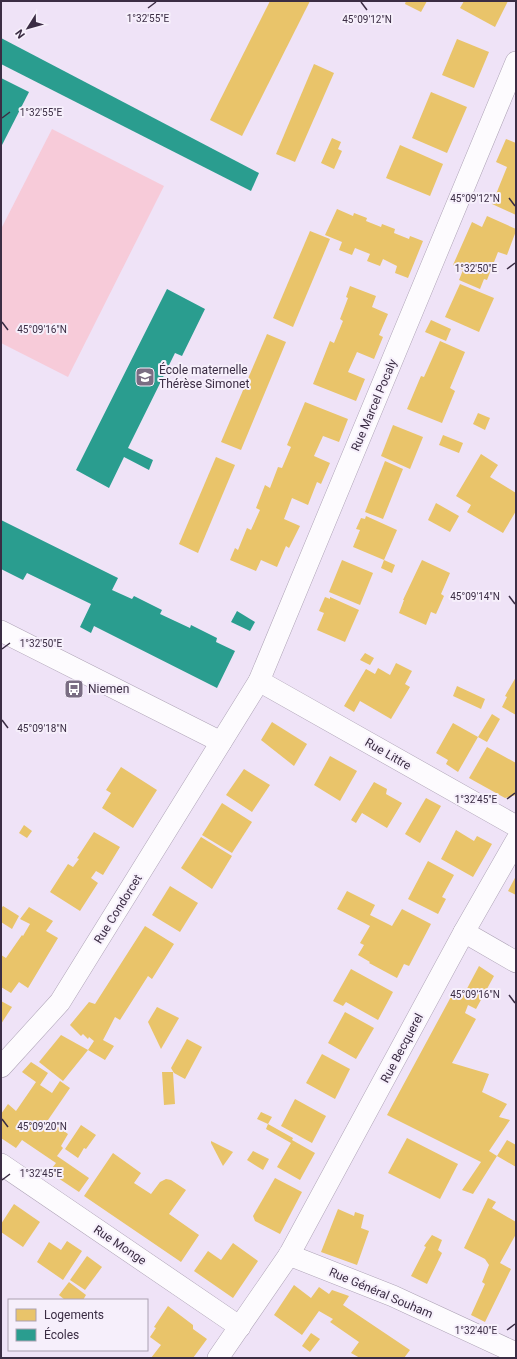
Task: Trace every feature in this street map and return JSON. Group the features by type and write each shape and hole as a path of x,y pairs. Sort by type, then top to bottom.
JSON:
{"street":[{"name":"Rue Marcel Pocaly","path":"221,742 259,681 516,62"},
{"path":"1,631 221,742"},
{"name":"Rue Littre","path":"259,681 516,826"},
{"name":"Rue Condorcet","path":"1,1067 60,1002 221,742"},
{"name":"Rue Becquerel","path":"218,1358 289,1255 464,932 516,841"},
{"path":"464,932 516,962"},
{"name":"Rue Monge","path":"1,1164 240,1327"},
{"name":"Rue Général Souham","path":"289,1255 393,1296 516,1353"}],"shaded area":[{"path":"52,129 164,186 68,377 1,343 1,229"}],"building: Logements":[{"path":"270,1 310,1 242,136 210,120"},
{"path":"406,1 427,1 421,12 405,4"},
{"path":"464,1 508,1 495,27 460,8"},
{"path":"457,39 489,52 474,88 442,75"},
{"path":"314,64 334,73 295,162 276,154"},
{"path":"431,92 467,107 447,153 412,138"},
{"path":"332,138 341,142 338,149 342,151 334,169 321,163"},
{"path":"506,139 516,143 516,215 492,204 507,167 496,162"},
{"path":"400,145 443,164 430,196 386,178"},
{"path":"337,209 353,216 354,213 367,218 366,221 381,227 382,224 395,229 394,233 409,239 410,236 423,241 408,278 395,273 397,266 383,259 380,266 367,261 370,254 355,248 352,255 339,250 342,242 325,235"},
{"path":"487,216 516,229 516,231 507,255 498,252 487,280 484,279 480,289 459,280 463,270 453,265 472,222 482,227"},
{"path":"310,231 330,239 293,327 273,318"},
{"path":"460,284 494,298 479,332 445,317"},
{"path":"350,286 376,296 372,307 388,314 379,335 383,337 374,359 357,352 348,372 365,379 356,401 313,384 330,341 334,343 343,321 340,319 348,298 346,297"},
{"path":"431,320 451,329 446,341 425,332"},
{"path":"267,334 286,342 241,450 221,442"},
{"path":"440,341 465,352 450,388 455,391 442,423 407,409 421,376 424,377"},
{"path":"305,402 348,419 339,442 323,436 314,456 330,463 321,484 317,482 308,505 292,498 284,519 300,526 289,548 286,546 277,567 261,560 256,571 230,560 235,548 238,550 247,528 251,530 260,510 256,508 265,485 270,488 278,467 282,468 291,447 287,445"},
{"path":"478,413 490,418 485,430 473,424"},
{"path":"393,425 423,437 410,469 381,456"},
{"path":"443,435 463,443 459,453 439,445"},
{"path":"481,454 498,465 490,477 516,493 516,511 503,533 467,512 471,505 456,496"},
{"path":"216,457 235,465 198,553 179,544"},
{"path":"385,461 403,469 383,519 365,512"},
{"path":"436,503 459,516 450,532 428,520"},
{"path":"366,516 397,530 384,560 353,547 360,530 356,529 361,518 365,519"},
{"path":"342,560 373,573 360,605 329,592"},
{"path":"384,560 395,565 392,573 381,568"},
{"path":"422,560 450,573 441,594 444,596 436,614 431,612 426,625 399,613 403,600"},
{"path":"325,597 330,599 330,597 359,610 345,642 317,630 324,613 319,611"},
{"path":"365,653 374,658 370,665 360,660"},
{"path":"396,663 412,671 405,684 410,687 391,719 360,701 354,712 344,706 366,669 375,674 378,668 390,675"},
{"path":"516,677 516,715 502,707 507,697 505,696"},
{"path":"457,686 485,699 481,709 453,696"},
{"path":"492,714 500,719 487,742 478,737"},
{"path":"272,722 307,744 294,766 261,740"},
{"path":"453,723 478,737 458,772 446,764 448,760 436,753"},
{"path":"487,747 516,763 516,795 505,798 469,778"},
{"path":"330,756 357,771 340,801 314,785"},
{"path":"121,767 157,790 133,828 102,808 111,793 106,790"},
{"path":"244,769 270,785 252,812 226,795"},
{"path":"374,782 387,789 386,794 402,803 387,828 362,813 356,823 351,820"},
{"path":"426,798 441,806 420,843 405,834"},
{"path":"222,803 252,822 232,853 202,835"},
{"path":"24,825 32,831 27,838 19,833"},
{"path":"456,830 474,841 477,836 492,844 473,877 441,859"},
{"path":"94,832 120,847 103,875 96,871 91,878 98,883 80,911 50,892 68,864 73,867 79,859 77,858"},
{"path":"201,837 232,856 212,889 181,868"},
{"path":"428,861 454,875 442,897 446,899 438,914 408,899"},
{"path":"516,876 516,895 508,891"},
{"path":"170,886 198,903 180,932 152,915"},
{"path":"347,891 375,905 370,915 392,926 402,909 431,924 409,966 404,964 397,978 369,963 370,962 358,955 364,945 360,943 370,926 337,909"},
{"path":"3,906 19,916 12,929 1,922 1,909"},
{"path":"29,907 53,921 46,931 58,938 28,988 19,982 11,993 1,987 1,955 6,958 22,935 23,936 30,924 20,919"},
{"path":"145,926 174,944 152,979 148,976 120,1020 115,1017 103,1040 114,1046 105,1060 88,1050 94,1041 89,1037 88,1039 83,1034 81,1036 70,1025 89,1002 95,1004"},
{"path":"479,966 494,976 476,1009 468,1005 465,1013 476,1019 452,1063 489,1074 482,1092 507,1104 499,1117 510,1120 489,1151 497,1156 473,1194 462,1190 481,1162 387,1115 453,993 462,998"},
{"path":"351,969 393,992 378,1020 346,1002 343,1006 333,1001"},
{"path":"1,1001 12,1007 1,1024"},
{"path":"157,1007 179,1018 161,1049 148,1022"},
{"path":"345,1012 374,1028 356,1059 328,1043"},
{"path":"61,1035 88,1050 63,1081 39,1062"},
{"path":"187,1039 202,1047 185,1079 174,1073 171,1068"},
{"path":"322,1054 350,1069 335,1099 306,1083"},
{"path":"31,1062 48,1073 40,1085 52,1093 60,1081 70,1088 48,1120 68,1134 61,1146 63,1148 57,1156 89,1178 79,1192 49,1172 56,1163 22,1140 16,1148 1,1138 1,1114 8,1104 16,1111 36,1082 22,1072"},
{"path":"162,1072 173,1072 175,1104 164,1105"},
{"path":"295,1099 326,1116 312,1143 281,1126"},
{"path":"261,1112 272,1117 268,1124 257,1119"},
{"path":"268,1124 293,1138 292,1140 315,1153 300,1180 277,1167 291,1143 266,1129"},
{"path":"81,1125 96,1135 86,1149 84,1148 78,1158 65,1149"},
{"path":"407,1138 458,1164 440,1199 388,1173"},
{"path":"507,1140 516,1145 516,1167 497,1156"},
{"path":"211,1141 233,1152 223,1166 211,1143"},
{"path":"253,1151 269,1159 263,1170 247,1160"},
{"path":"113,1153 141,1173 134,1183 151,1194 160,1182 166,1179 171,1180 186,1190 169,1214 199,1235 181,1262 84,1196"},
{"path":"275,1178 302,1192 280,1234 255,1221 253,1216"},
{"path":"488,1198 496,1202 492,1208 516,1222 516,1234 500,1263 511,1269 485,1322 471,1315 485,1284 482,1282 489,1265 485,1259 464,1248"},
{"path":"14,1204 40,1222 23,1247 1,1232 1,1224"},
{"path":"338,1209 354,1216 355,1212 364,1215 361,1228 369,1231 357,1265 321,1252"},
{"path":"432,1235 442,1240 438,1250 442,1253 427,1284 411,1276 426,1247 424,1246"},
{"path":"67,1241 82,1251 63,1280 37,1262 49,1242 61,1250"},
{"path":"233,1243 258,1261 233,1298 194,1271 208,1251 221,1260"},
{"path":"87,1256 102,1267 85,1290 70,1280"},
{"path":"69,1282 86,1295 84,1299 64,1299 59,1295"},
{"path":"294,1285 311,1298 319,1287 329,1294 332,1290 349,1296 343,1305 410,1350 404,1358 360,1358 351,1353 359,1342 330,1322 333,1319 319,1311 302,1335 274,1315"},
{"path":"168,1306 193,1325 193,1329 207,1339 193,1358 151,1358 161,1345 150,1337 156,1328 154,1327"},
{"path":"311,1333 320,1339 310,1352 302,1346"}],"building: Écoles":[{"path":"1,38 259,173 251,191 1,64"},
{"path":"1,78 29,92 1,147"},
{"path":"167,289 205,309 182,356 175,353 128,448 153,460 149,470 124,457 109,488 76,470"},
{"path":"1,520 118,578 112,590 132,599 134,596 162,610 160,614 190,628 191,625 217,638 216,642 235,651 217,688 94,626 91,633 80,627 91,604 27,573 23,580 1,569"},
{"path":"237,611 255,622 250,631 231,622"}],"place":[{"name":"École maternelle Thérèse Simonet","path":"145,377"},
{"name":"Niemen","path":"74,689"}]}
